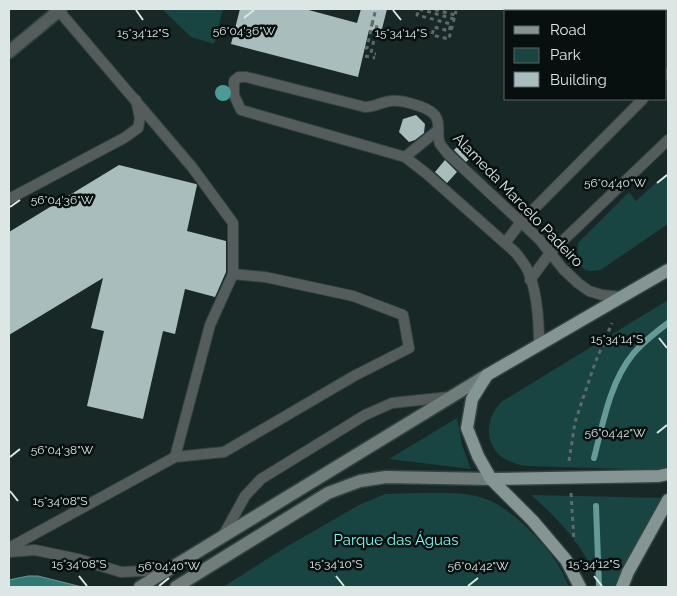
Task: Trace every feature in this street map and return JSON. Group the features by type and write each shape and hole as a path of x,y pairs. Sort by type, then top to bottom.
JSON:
{"main road":[{"path":"580,587 566,560 532,521 491,479 478,456 468,428 472,399 487,375 668,270"},
{"path":"652,281 668,276"},
{"path":"491,479 658,476 668,474"},
{"path":"622,587 628,572 668,500"}],"street":[{"path":"9,52 60,10"},
{"path":"140,587 487,375"},
{"path":"176,587 328,492 348,484 386,476 491,479"}],"lane":[{"path":"60,10 192,167 233,223 233,274 210,325 175,457"},
{"name":"Alameda Marcelo Padeiro","path":"539,345 539,316 529,272 524,262 505,243 406,157 241,110 234,95 234,81 239,77 246,77 364,107 373,107 394,100 423,106 432,111 439,125 440,144 447,153 539,239 563,269 589,291 602,295 622,297"},
{"path":"9,199 124,138 138,128 140,118 136,99"},
{"path":"505,243 521,222 642,100"},
{"path":"406,157 438,130"},
{"path":"530,280 550,253 668,140"},
{"path":"9,550 175,457 224,452 354,376 409,348 403,314 353,296 265,277 233,274"},
{"path":"223,536 245,496 262,479 365,415 392,403 450,397"},
{"path":"9,550 35,550 78,559 121,572 168,570"}],"path":[{"path":"365,48 367,48 376,9"},
{"path":"436,9 455,15"},
{"path":"419,10 455,15 449,39 432,35 434,27 450,31 451,24 417,15 419,10"},
{"path":"365,56 376,56 371,53 377,25 372,24"},
{"path":"571,569 574,543 568,467 575,422 595,363 622,297"}],"green space":[{"path":"162,9 223,9 214,44 191,37"},
{"path":"668,172 668,224 602,269 589,271 584,269 579,262 578,243 629,192 636,201"},
{"path":"668,300 668,470 525,466 508,461 497,452 492,445 489,430 492,415 501,402"},
{"path":"457,418 462,445 471,469 389,459"},
{"name":"Parque das Águas","path":"451,493 478,496 498,505 523,524 547,549 564,575 569,587 223,587 286,547 359,505 385,494"},
{"path":"531,495 668,498 616,587 601,587 587,559 572,536"}],"shaded area":[{"path":"38,576 82,587 9,587 9,580"}],"building":[{"path":"240,9 305,9 357,23 361,9 387,9 381,33 369,30 358,77 231,44"},
{"path":"416,115 425,124 424,133 409,142 399,132 403,119"},
{"path":"459,145 472,156 466,162 454,150"},
{"path":"445,160 457,172 447,183 435,172"},
{"path":"119,165 196,184 187,231 226,241 226,272 215,297 185,289 175,334 163,331 143,419 87,406 104,331 91,328 103,278 9,335 9,232"}],"waterway":[{"path":"594,458 608,403 618,377 633,354 668,323"},
{"path":"596,506 599,586"}]}
